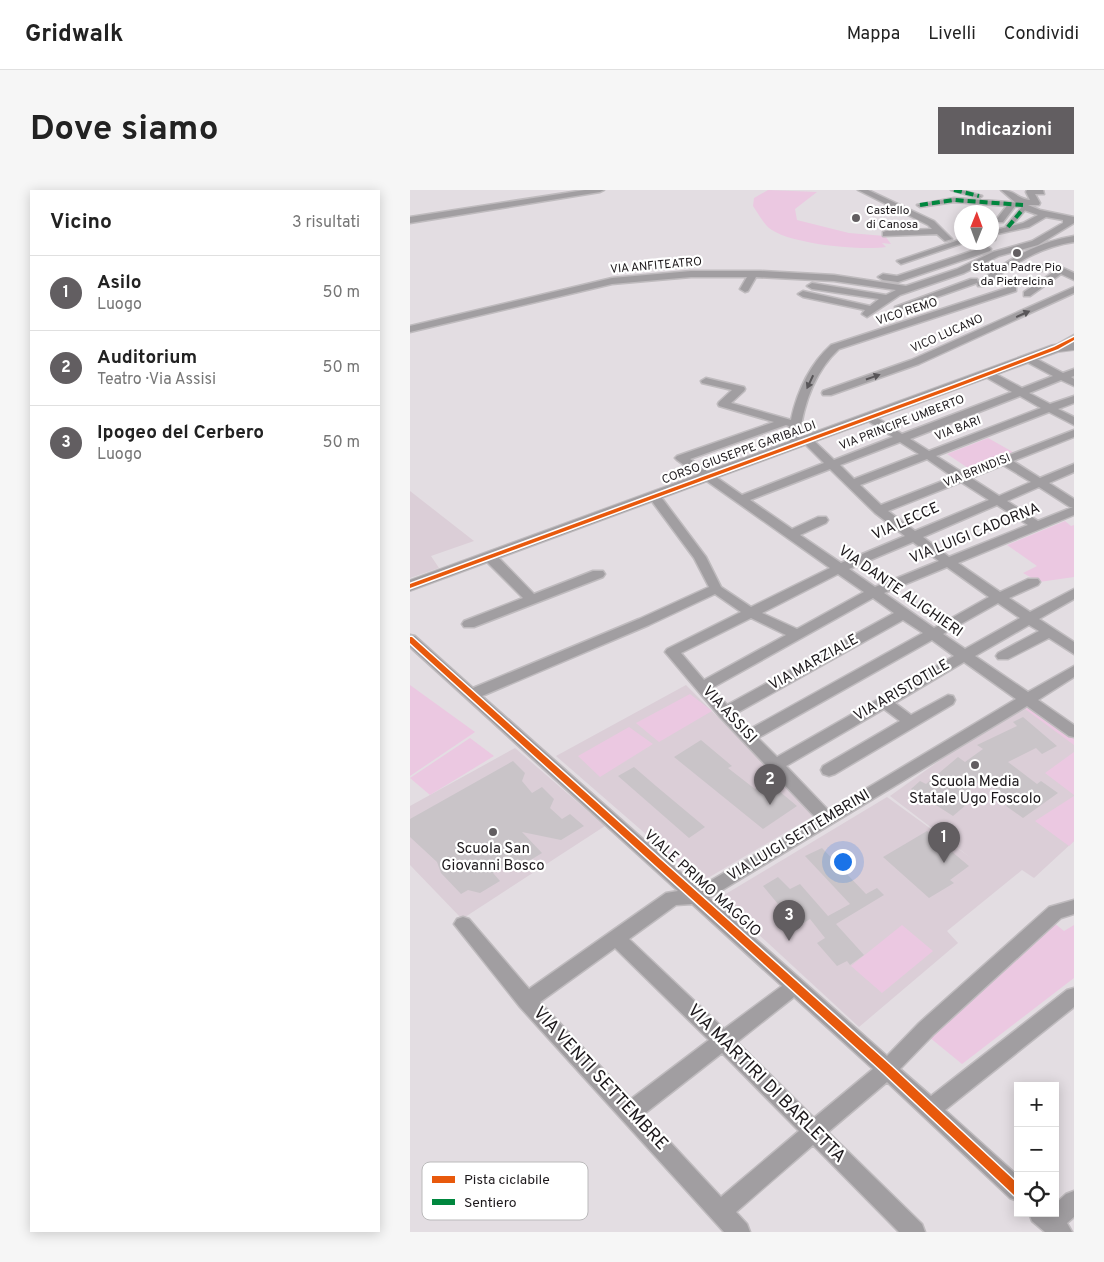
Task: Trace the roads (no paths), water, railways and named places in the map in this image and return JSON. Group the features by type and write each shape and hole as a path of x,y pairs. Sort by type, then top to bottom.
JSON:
{"street":[{"path":"410,220 600,190"},
{"path":"862,190 931,223 948,239"},
{"path":"960,200 951,195 954,190 979,196"},
{"path":"881,322 981,284 1029,247 1048,238 1070,222 1066,218 1044,214 1022,205 1004,190"},
{"path":"905,210 920,205 960,200 1012,205 1036,203 1030,192 1041,192 1039,190"},
{"path":"1000,220 1012,205"},
{"path":"999,232 1008,227 1022,205"},
{"path":"905,210 914,234"},
{"path":"1008,227 1018,228 1037,221 1044,214"},
{"path":"886,234 914,234 938,231"},
{"path":"1061,240 1074,232"},
{"path":"954,237 902,257 954,244"},
{"path":"1048,238 1061,240"},
{"path":"1029,247 990,256 957,273 908,289 886,300 870,311 802,296 824,274 834,269 898,275 1061,240 1074,239"},
{"path":"898,275 964,250"},
{"path":"1027,294 1061,270 1074,276"},
{"path":"957,273 981,284"},
{"path":"698,274 707,283 716,285"},
{"name":"VIA ANFITEATRO","path":"410,329 612,280 698,274 824,274 908,289"},
{"path":"745,289 753,274"},
{"path":"905,312 981,284"},
{"path":"812,286 886,300 918,322"},
{"name":"VICO REMO","path":"790,423 821,361 835,347 918,322 1012,289"},
{"name":"VICO LUCANO","path":"827,393 915,362 1074,290"},
{"name":"CORSO GIUSEPPE GARIBALDI","path":"410,586 1069,345"},
{"path":"1029,359 1074,383"},
{"name":"VIA PRINCIPE UMBERTO","path":"739,500 1074,372"},
{"path":"988,374 1074,422"},
{"path":"706,381 740,390 723,404 790,423 793,439 802,442 830,464 879,510 948,562 1074,649"},
{"name":"VIA BARI","path":"852,484 1074,398"},
{"path":"869,417 1037,526"},
{"name":"VIA DANTE ALIGHIERI","path":"790,423 681,458 838,570 1074,732"},
{"name":"VIA BRINDISI","path":"879,510 1074,433"},
{"path":"1003,460 1074,504"},
{"name":"VIA LECCE","path":"672,652 838,570 1074,468"},
{"path":"654,496 700,557 716,589 751,613 796,634"},
{"name":"VIA LUIGI CADORNA","path":"703,687 872,593 1074,511"},
{"path":"790,535 822,520"},
{"path":"490,557 530,599"},
{"path":"469,624 598,574"},
{"path":"750,736 999,597 1033,582"},
{"path":"470,695 644,622 716,589"},
{"name":"VIA ARISTOTILE","path":"776,765 1074,593"},
{"name":"VIA MARZIALE","path":"725,712 903,614"},
{"path":"1002,656 1050,632"},
{"name":"VIALE PRIMO MAGGIO","path":"410,639 470,695 888,1069 1014,1188"},
{"name":"VIA ASSISI","path":"672,652 725,712 750,736 828,820"},
{"name":"VIA LUIGI SETTEMBRINI","path":"527,1001 672,898 696,897 828,820 1074,671"},
{"path":"829,770 948,700"},
{"path":"884,702 911,722"},
{"path":"721,1211 888,1069 926,1029 1055,912 1074,907"},
{"name":"VIA VENTI SETTEMBRE","path":"463,924 527,1001 739,1232"},
{"name":"VIA MARTIRI DI BARLETTA","path":"616,938 723,1041 914,1232"},
{"path":"630,1112 795,986"},
{"path":"930,1109 1074,996"},
{"path":"1051,1223 1074,1202"}],"place":[{"name":"Castello di Canosa","path":"856,218"},
{"name":"Statua Padre Pio da Pietrelcina","path":"1017,253"},
{"name":"Scuola Media Statale Ugo Foscolo","path":"975,765"},
{"name":"Auditorium","path":"770,805"},
{"name":"Scuola San Giovanni Bosco","path":"493,832"},
{"name":"Asilo","path":"944,863"},
{"name":"Ipogeo del Cerbero","path":"789,941"}]}
